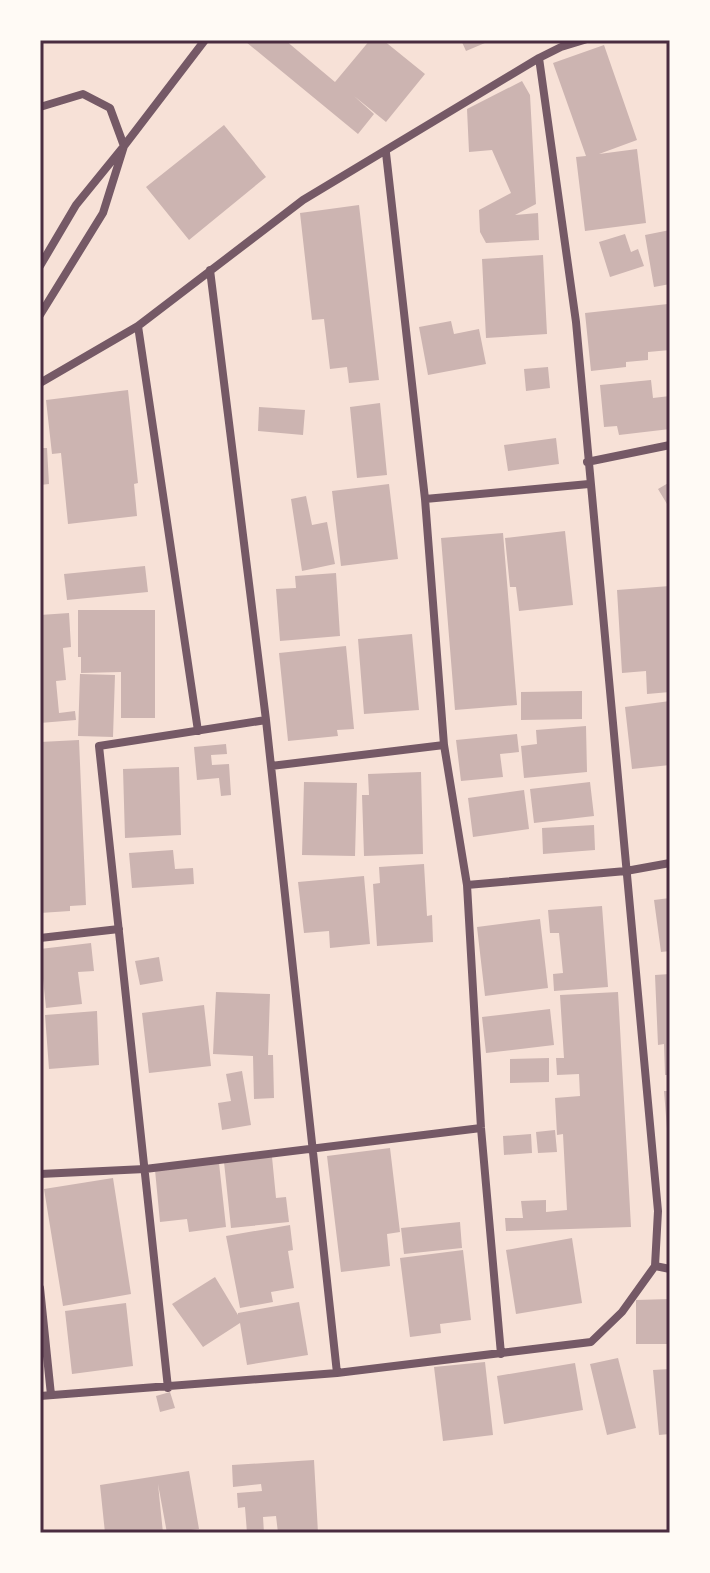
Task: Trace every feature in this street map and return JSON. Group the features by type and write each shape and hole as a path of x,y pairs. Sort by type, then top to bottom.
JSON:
{"street":[{"path":"40,266 76,205 205,40"},
{"path":"40,383 138,326 303,200 386,153 539,58 583,40"},
{"path":"40,1396 337,1373 591,1342 622,1312 655,1266 658,1211 576,322 539,58"},
{"path":"40,107 83,94 110,108 124,146 103,213 40,315"},
{"path":"386,153 425,499 444,745 467,885 481,1128 501,1354"},
{"path":"210,270 266,720 337,1373"},
{"path":"138,326 198,731"},
{"path":"587,462 670,445"},
{"path":"425,499 589,484"},
{"path":"168,1388 99,746 266,720"},
{"path":"271,766 444,745"},
{"path":"467,885 626,871 670,863"},
{"path":"40,938 119,929"},
{"path":"40,1174 145,1169 481,1128"},
{"path":"655,1266 670,1269"},
{"path":"40,1288 51,1395"}],"building":[{"path":"285,40 335,82 370,40 383,40 425,74 386,122 354,96 374,114 358,134 246,42"},
{"path":"461,40 492,40 466,51"},
{"path":"604,45 637,140 599,154 637,149 646,223 585,231 576,157 586,156 553,63"},
{"path":"522,81 530,95 536,204 515,215 538,213 539,240 486,243 480,232 479,210 511,193 492,150 469,152 467,109"},
{"path":"224,125 266,177 189,240 146,187"},
{"path":"359,205 379,380 349,383 347,367 330,369 324,319 312,320 300,213"},
{"path":"670,230 670,284 654,287 645,235"},
{"path":"625,234 631,252 638,249 644,266 610,277 599,242"},
{"path":"543,255 547,334 486,338 482,259"},
{"path":"668,304 670,350 648,352 648,360 626,362 626,367 591,371 585,313"},
{"path":"451,321 454,334 479,329 486,364 428,375 419,327"},
{"path":"548,367 550,388 526,391 524,369"},
{"path":"651,380 653,398 670,396 670,429 619,435 617,426 604,427 600,385"},
{"path":"128,390 138,483 134,484 137,516 68,524 61,453 52,454 46,400"},
{"path":"380,403 387,475 357,478 350,407"},
{"path":"259,407 305,410 303,435 258,431"},
{"path":"556,438 559,464 508,471 504,445"},
{"path":"40,448 47,448 49,484 40,485"},
{"path":"670,482 670,509 658,489"},
{"path":"389,484 398,559 341,566 332,491"},
{"path":"306,496 312,525 327,522 335,564 302,571 291,499"},
{"path":"565,531 573,605 519,611 516,587 510,587 505,538"},
{"path":"503,533 517,705 455,710 441,538"},
{"path":"145,566 148,592 67,600 64,574"},
{"path":"336,573 340,636 280,641 276,589 296,588 295,576"},
{"path":"670,586 670,692 647,694 646,671 622,673 617,590"},
{"path":"78,610 155,610 155,718 121,718 121,672 81,673"},
{"path":"69,613 71,647 63,648 66,680 56,681 59,713 75,711 76,720 40,723 40,615"},
{"path":"412,634 419,710 364,714 358,639"},
{"path":"346,646 354,729 337,730 338,736 288,741 279,653"},
{"path":"80,674 115,675 113,737 78,736"},
{"path":"582,691 582,719 521,720 521,692"},
{"path":"670,701 670,765 632,769 625,707"},
{"path":"586,726 587,772 524,778 521,746 537,744 536,730"},
{"path":"517,734 519,752 500,754 503,777 461,781 456,740"},
{"path":"79,740 86,905 70,906 70,911 40,913 40,742"},
{"path":"226,744 227,754 211,755 212,765 229,764 231,795 221,796 219,778 197,780 194,747"},
{"path":"179,767 181,835 125,838 123,769"},
{"path":"421,772 423,854 364,856 362,795 369,795 368,774"},
{"path":"304,782 357,783 355,856 302,855"},
{"path":"590,782 594,816 534,823 530,789"},
{"path":"524,790 529,829 473,837 468,798"},
{"path":"594,825 595,850 543,854 542,828"},
{"path":"173,850 175,869 193,868 194,884 132,888 129,853"},
{"path":"424,864 427,916 432,915 433,942 377,946 373,884 380,883 379,867"},
{"path":"364,876 370,944 330,948 329,931 304,933 298,882"},
{"path":"670,898 670,951 661,952 654,900"},
{"path":"602,906 608,987 554,991 553,974 563,973 559,933 550,933 548,910"},
{"path":"540,919 548,988 485,996 477,927"},
{"path":"91,943 94,971 78,972 82,1004 46,1008 40,949"},
{"path":"159,957 163,981 140,985 135,961"},
{"path":"670,974 670,1075 665,1075 664,1044 658,1045 655,975"},
{"path":"216,992 270,994 268,1055 273,1055 274,1098 254,1099 253,1056 213,1054"},
{"path":"618,992 631,1227 506,1231 505,1218 523,1218 521,1201 546,1200 546,1212 567,1210 563,1134 557,1135 555,1098 580,1096 579,1074 557,1075 556,1058 564,1058 560,995"},
{"path":"204,1005 211,1066 149,1073 142,1013"},
{"path":"550,1009 554,1045 486,1053 482,1017"},
{"path":"97,1011 99,1065 49,1069 45,1015"},
{"path":"549,1058 549,1082 510,1083 510,1059"},
{"path":"242,1071 251,1125 222,1130 218,1103 231,1101 226,1074"},
{"path":"664,1091 670,1091 670,1141 668,1141"},
{"path":"555,1130 557,1152 538,1153 536,1132"},
{"path":"531,1134 532,1153 504,1155 503,1136"},
{"path":"390,1148 400,1232 387,1234 390,1266 341,1272 327,1156"},
{"path":"272,1157 276,1198 286,1197 289,1222 231,1228 224,1162"},
{"path":"219,1163 226,1227 189,1232 187,1219 160,1222 155,1170"},
{"path":"113,1178 131,1294 63,1306 44,1189"},
{"path":"460,1222 462,1248 404,1254 401,1228"},
{"path":"290,1225 293,1250 288,1251 294,1288 271,1292 273,1302 240,1308 226,1236"},
{"path":"572,1238 582,1303 516,1314 506,1250"},
{"path":"463,1250 471,1320 440,1324 441,1333 410,1337 400,1258"},
{"path":"215,1277 238,1315 299,1302 308,1355 247,1365 240,1323 203,1347 172,1304"},
{"path":"670,1299 670,1344 636,1344 636,1300"},
{"path":"126,1303 133,1366 72,1374 65,1311"},
{"path":"618,1358 636,1428 607,1435 590,1364"},
{"path":"485,1362 493,1435 443,1441 434,1367"},
{"path":"575,1363 583,1410 504,1424 497,1376"},
{"path":"670,1369 670,1434 659,1435 653,1370"},
{"path":"170,1392 175,1408 160,1412 156,1396"},
{"path":"314,1460 318,1533 278,1533 276,1516 263,1517 264,1533 247,1533 245,1507 238,1508 237,1493 262,1491 261,1484 233,1487 232,1465"},
{"path":"189,1471 199,1529 167,1533 158,1484 163,1533 105,1533 100,1485"}]}
